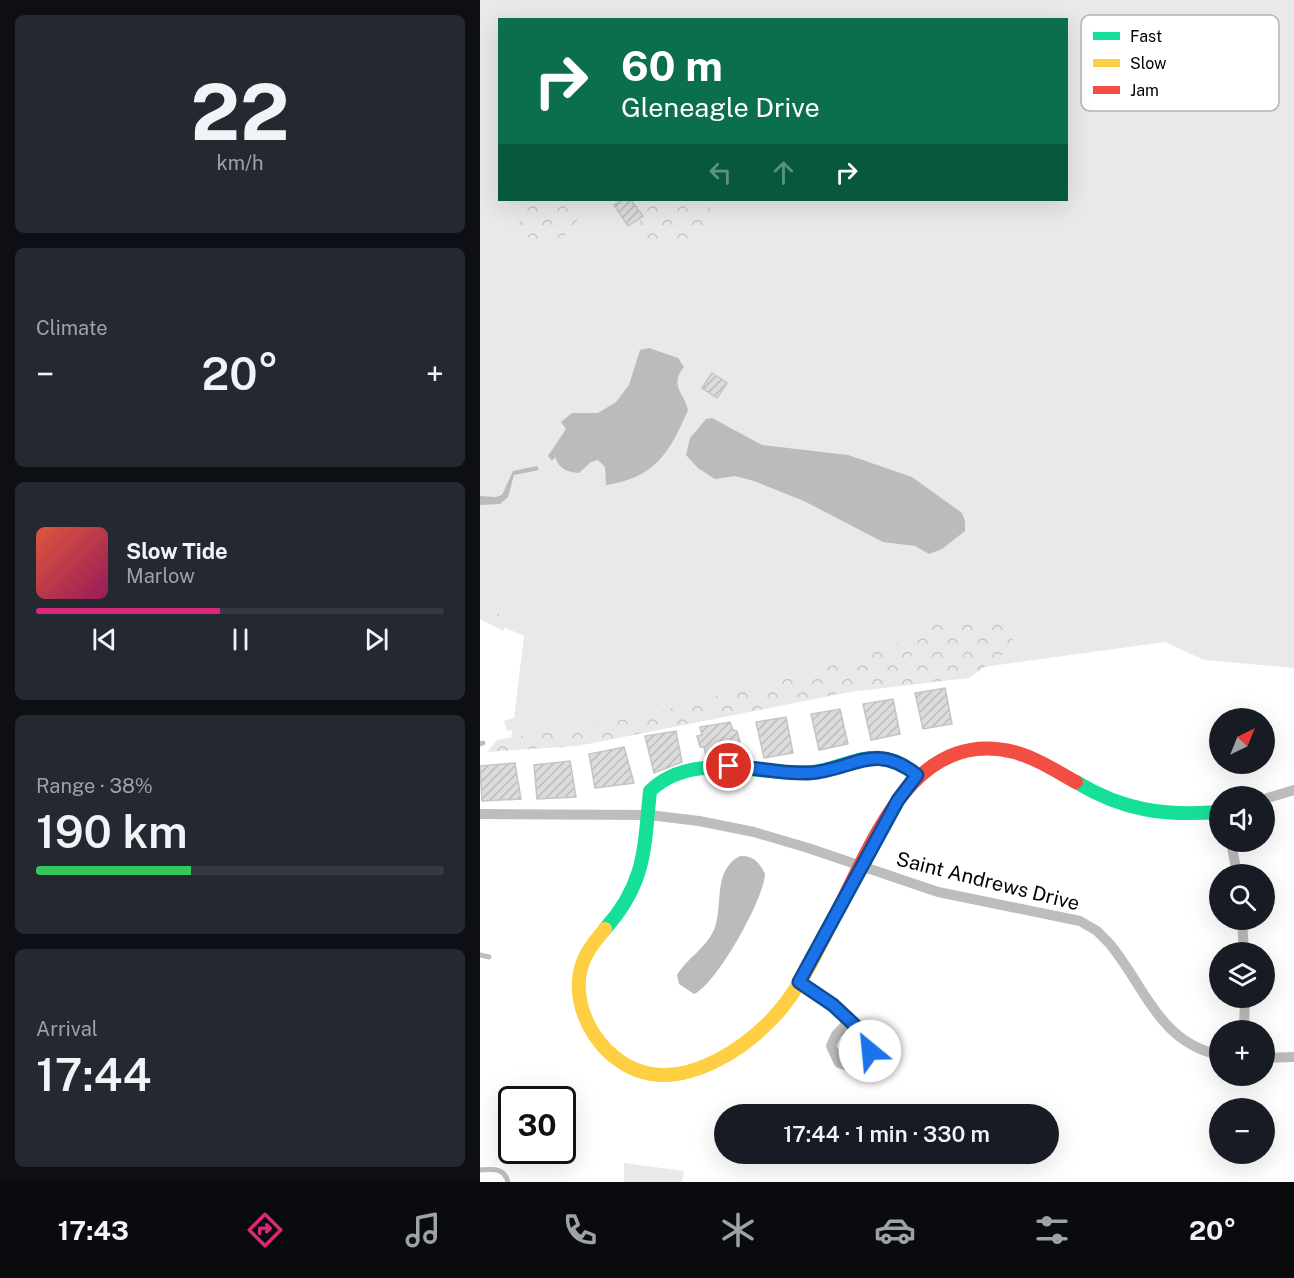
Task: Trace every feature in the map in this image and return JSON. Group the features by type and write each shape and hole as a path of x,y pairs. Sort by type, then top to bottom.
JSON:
{"street":[{"path":"917,775 892,760 873,757 812,772 716,767 679,774 653,787 650,791 649,815 640,869 629,899 593,941 582,969 580,998 587,1020 603,1046 626,1065 641,1073 675,1076 709,1064 737,1048 768,1023 799,982 898,800 917,775 929,765 957,753 986,748 1001,749 1032,758 1091,792 1123,805 1165,813 1209,812"},
{"path":"1275,796 1294,790"},
{"name":"Saint Andrews Drive","path":"480,814 649,815 754,832 938,892 1080,921 1097,932 1115,950 1169,1029 1196,1049 1209,1053"},
{"path":"799,982 850,1020"},
{"path":"1275,1058 1294,1057"}],"lane":[{"path":"480,955 489,957"},
{"path":"480,1170 499,1169 506,1175 508,1182"}],"green space":[{"path":"480,0 1294,0 1294,668 1204,660 1165,642 873,682 511,743 512,730 507,731 504,721 514,718 524,636 480,617"},
{"path":"517,201 582,201 574,227 563,236 534,239 521,236"},
{"path":"636,201 696,201 711,208 710,226 690,238 652,246 631,235 641,229"},
{"path":"480,601 508,620 503,631 480,619"},
{"path":"1000,615 1016,645 969,678 850,692 578,746 487,752 497,740 638,717 853,660 901,641 935,619"},
{"path":"624,1163 684,1171 682,1182 624,1182"}],"shaded area":[{"path":"649,348 678,358 684,367 678,384 688,410 659,461 637,476 606,485 605,467 598,460 591,462 579,473 564,469 555,457 552,461 548,456 566,429 561,422 572,413 598,413 616,402 629,385 640,350"},
{"path":"712,418 762,445 848,455 912,477 962,513 965,531 942,549 929,554 915,546 883,542 804,501 754,481 735,476 715,479 698,468 686,455 690,438 706,419"},
{"path":"537,466 539,470 514,475 508,497 500,504 480,505 480,496 502,495 513,471"},
{"path":"740,856 752,858 761,866 765,874 763,886 748,921 726,959 714,975 694,994 679,984 677,975 712,934 717,918 722,878 732,862"}],"building":[{"path":"621,201 632,201 643,216 628,226 614,205"},
{"path":"712,373 727,383 717,398 702,388"},
{"path":"945,688 952,724 923,729 915,693"},
{"path":"893,699 900,734 871,740 863,704"},
{"path":"840,709 848,744 819,750 811,714"},
{"path":"786,717 793,753 764,758 756,722"},
{"path":"730,722 733,730 737,731 740,742 733,745 736,758 707,759 704,747 700,747 697,736 702,735 700,727"},
{"path":"676,731 682,762 654,773 645,736"},
{"path":"624,747 634,783 595,788 589,754"},
{"path":"570,761 576,797 537,799 534,765"},
{"path":"515,763 521,799 482,801 480,766"}],"traffic: fast":[{"path":"605,929 618,912 636,880 644,848 650,791 667,778 686,771 707,768 813,772 871,758 895,761 917,775"},
{"path":"1076,782 1111,799 1145,809 1162,812 1209,813"}],"traffic: slow":[{"path":"605,929 588,952 581,968 579,985 586,1019 595,1035 619,1061 651,1074 668,1075 701,1068 717,1060 747,1041 772,1019 801,981 838,910"}],"traffic: jam":[{"path":"838,910 883,823 902,795 924,773 949,756 979,749 1014,752 1038,761 1076,782"}],"route":[{"path":"729,766 812,772 873,757 892,760 917,775 898,800 799,982 825,998 863,1033 868,1038 870,1051"}]}
